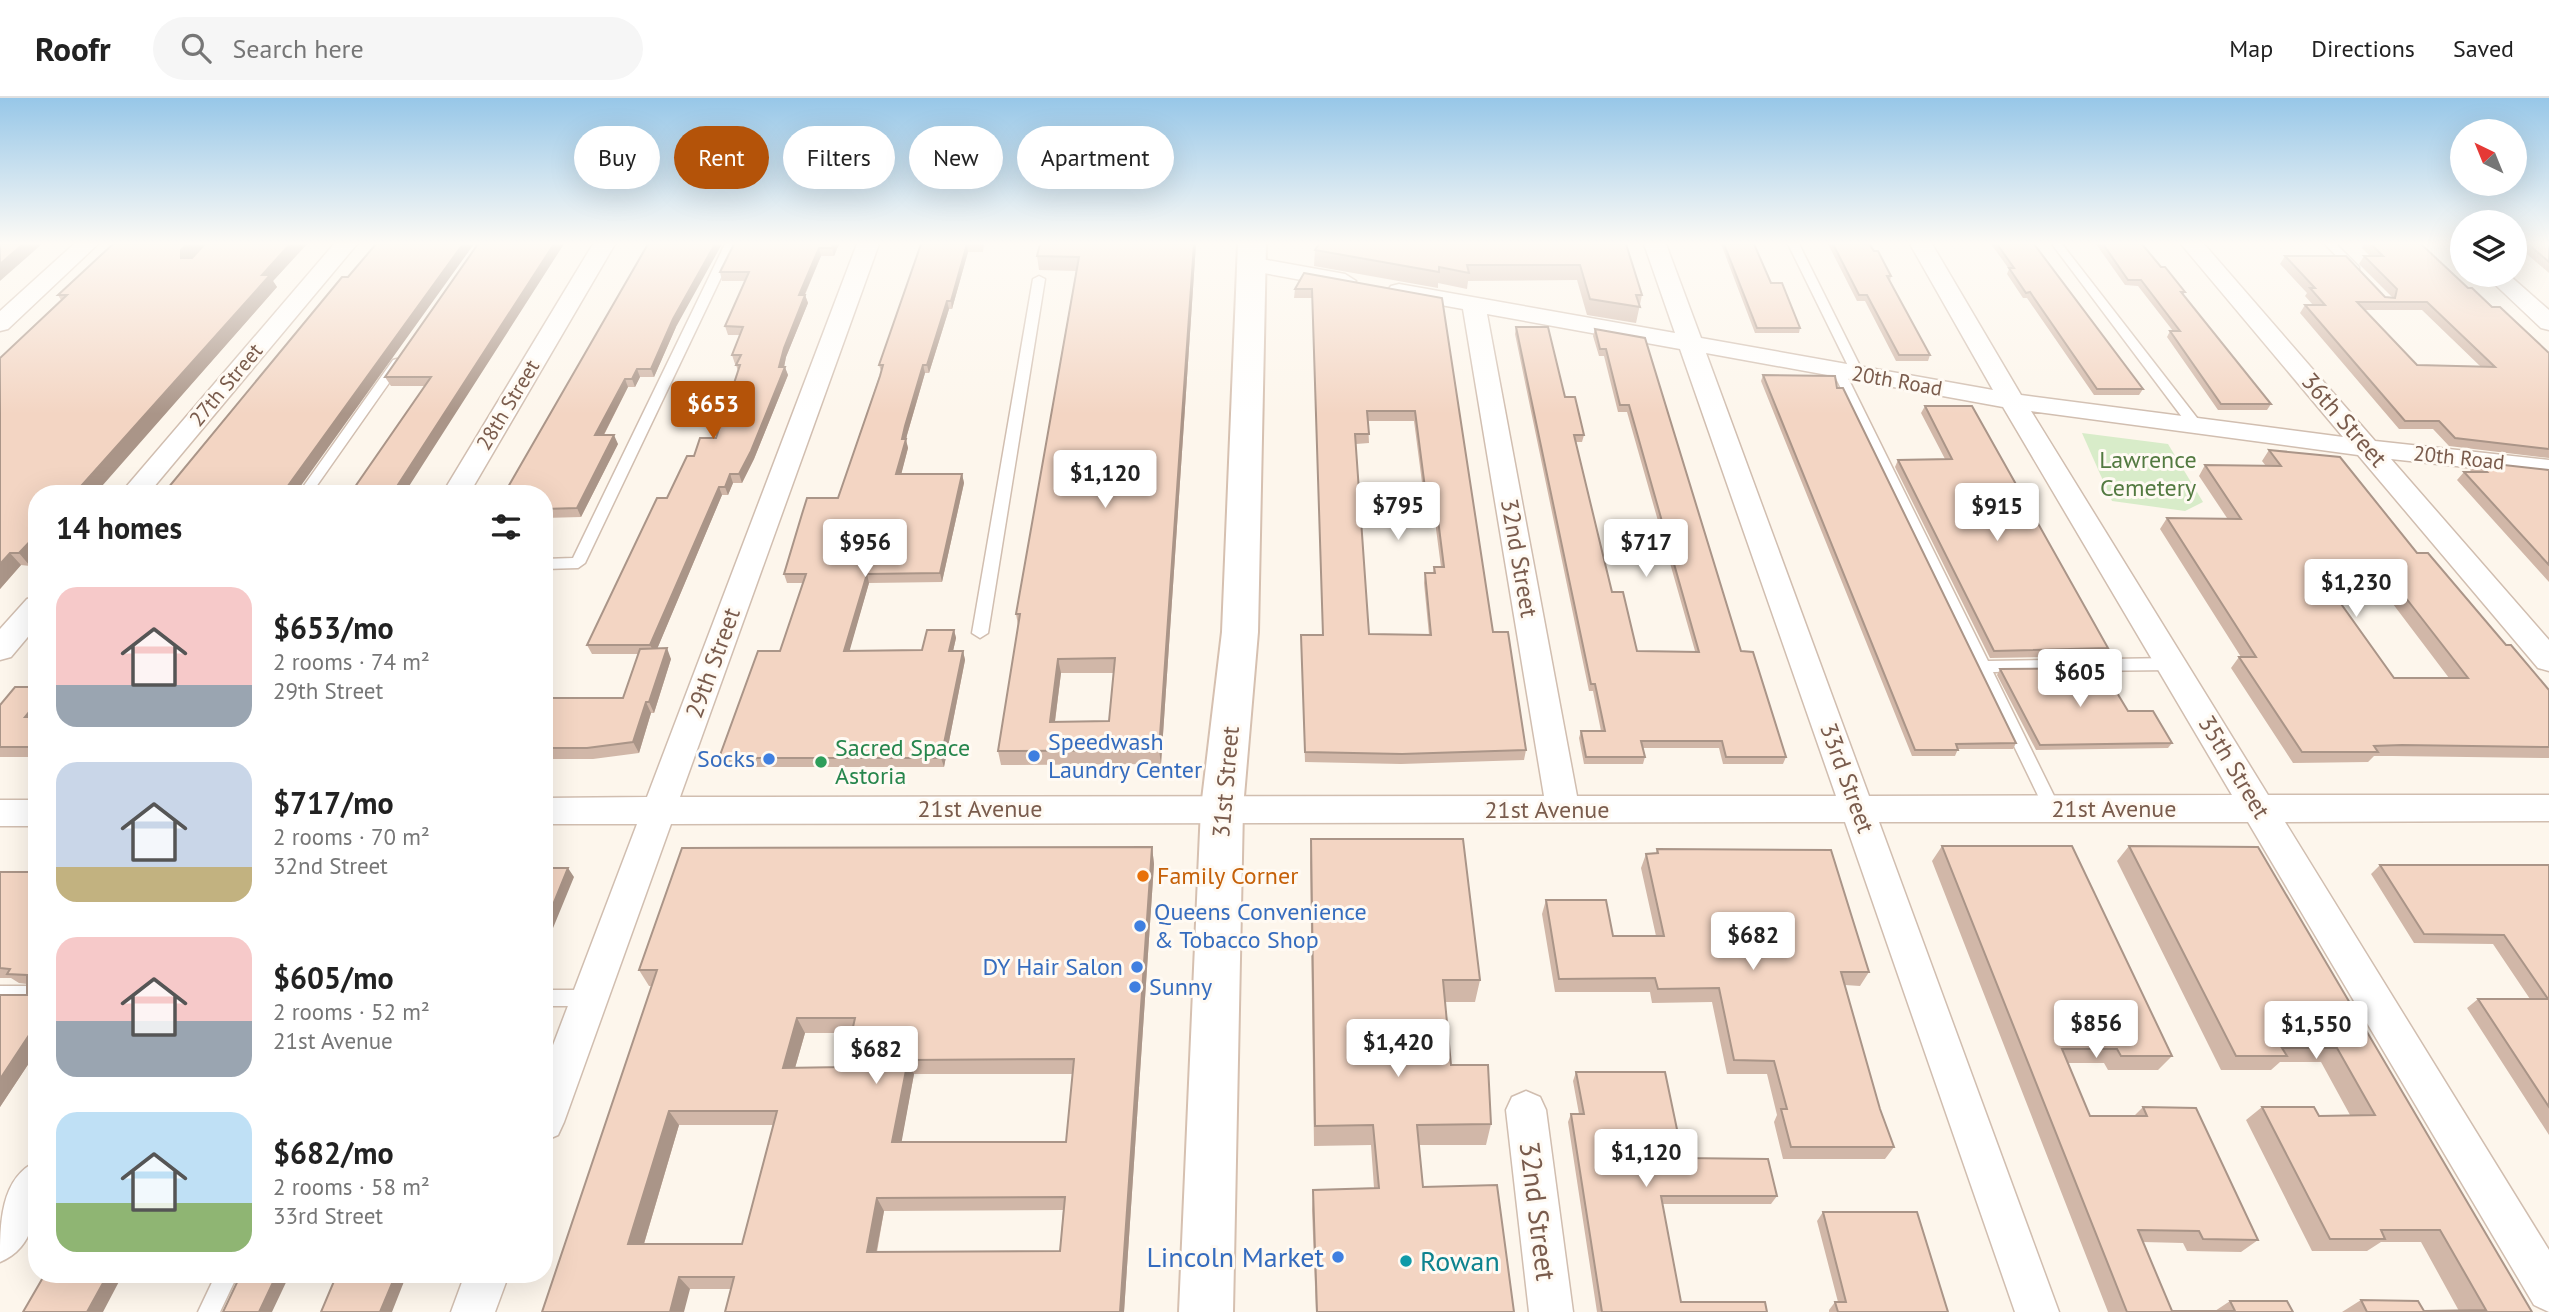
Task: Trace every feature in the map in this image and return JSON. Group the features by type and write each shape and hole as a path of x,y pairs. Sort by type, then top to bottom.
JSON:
{"street":[{"path":"0,324 25,301"},
{"name":"27th Street","path":"141,485 298,301"},
{"name":"28th Street","path":"460,485 570,301"},
{"name":"29th Street","path":"553,1097 847,301"},
{"name":"31st Street","path":"1206,1312 1222,808 1240,632 1249,301"},
{"name":"20th Road","path":"1456,301 2012,401 2368,448 2549,468"},
{"name":"33rd Street","path":"1676,301 2037,1312"},
{"name":"35th Street","path":"1954,301 2549,1290"},
{"name":"36th Street","path":"2241,301 2549,660"},
{"path":"2524,301 2549,323"},
{"name":"32nd Street","path":"1474,305 1563,810"},
{"path":"0,649 28,616"},
{"name":"21st Avenue","path":"553,811 2549,808"},
{"path":"0,813 28,813"},
{"name":"32nd Street","path":"1526,1110 1551,1312"},
{"path":"0,1241 28,1196"},
{"path":"473,1312 484,1283"}],"lane":[{"path":"553,564 578,563 704,301"},
{"path":"980,633 1035,301"},
{"path":"1817,301 1984,667 2053,810"},
{"path":"2100,301 2196,426"},
{"path":"310,485 401,357"},
{"path":"1984,667 2172,664"},
{"path":"0,994 28,994"},
{"path":"553,998 589,998"},
{"path":"209,1312 223,1283"}],"green space":[{"name":"Lawrence Cemetery","path":"2082,433 2168,444 2203,502 2185,511 2112,501"}],"building":[{"path":"61,301 247,301 82,485 28,485 28,544 19,553 10,553 0,564 0,358"},
{"path":"322,301 422,301 289,485 170,485"},
{"path":"438,301 517,301 398,485 356,485 431,377 385,377"},
{"path":"615,301 683,301 651,369 637,369 632,379 625,379 595,435 614,435 577,508 553,509 553,485 509,485"},
{"path":"736,301 803,301 779,367 785,367 751,451 739,474 730,474 725,487 719,487 650,645 587,645 657,498 667,498 687,456 694,456 700,438 716,438 741,355 732,355 743,327 725,326"},
{"path":"901,301 951,301 947,301 927,365 923,365 905,426 902,439 906,439 896,474 962,474 940,573 867,574 844,651 922,650 927,630 954,630 949,651 963,651 941,758 719,758 758,651 780,651 806,574 784,574 807,498 838,498 880,376 883,365 879,365"},
{"path":"1071,301 1190,301 1159,750 998,751 1020,614 1016,614","holes":["1115,658 1109,721 1050,722 1058,659"]},
{"path":"1312,301 1442,301 1493,632 1508,632 1526,750 1402,754 1305,752 1301,635 1323,635","holes":["1367,411 1415,411 1425,488 1434,488 1444,567 1434,567 1435,573 1425,573 1431,635 1369,634 1355,434 1369,434"]},
{"path":"1600,301 1638,301 1640,307"},
{"path":"1746,301 1789,301 1800,328 1757,328"},
{"path":"1870,301 1900,301 1930,355 1899,355"},
{"path":"2036,301 2077,301 2143,389 2097,389"},
{"path":"2157,301 2188,301 2271,404 2221,404 2170,331 2180,331"},
{"path":"2321,301 2485,301 2492,307 2500,307 2549,353 2549,449 2455,438 2439,421 2405,421 2305,305 2325,305","holes":["2357,302 2427,302 2495,367 2417,365"]},
{"path":"1516,327 1548,327 1565,397 1575,397 1584,435 1574,435 1612,592 1623,592 1637,651 1699,652 1629,405 1620,405 1606,349 1600,349 1595,329 1645,338 1741,651 1753,652 1786,757 1726,757 1722,741 1641,741 1645,757 1586,757 1581,731 1605,731 1595,684 1591,684"},
{"path":"1763,375 1835,376 1837,388 1843,388 2016,743 1956,744 1958,750 1915,750"},
{"path":"1925,406 1972,406 2108,648 1994,651 1898,460 1952,459"},
{"path":"2269,450 2340,457 2417,553 2428,553 2506,645 2511,645 2549,690 2549,747 2402,745 2374,746 2378,752 2302,752 2239,657 2256,657 2167,518 2241,519 2205,465 2281,466","holes":["2402,593 2468,678 2394,678 2334,594"]},
{"path":"2477,462 2549,470 2549,565 2464,472 2487,472"},
{"path":"667,648 633,742 587,748 553,748 553,698 623,698 640,649"},
{"path":"2102,668 2128,711 2153,711 2172,743 2040,745 2000,669"},
{"path":"15,687 28,687 28,713 25,717 28,717 28,747 0,747 0,705"},
{"path":"1311,839 1463,839 1480,980 1443,980 1451,1065 1488,1065 1491,1124 1417,1125 1423,1187 1497,1185 1514,1312 1317,1312 1313,1190 1379,1188 1373,1125 1315,1126"},
{"path":"1942,846 2072,846 2172,1056 2121,1056 2117,1049 2062,1049 2090,1116 2147,1116 2143,1107 2196,1108 2258,1240 2203,1239 2199,1231 2138,1230 2172,1311 2235,1311 2230,1301 2287,1301 2293,1312 2127,1312"},
{"path":"2129,846 2258,847 2532,1312 2367,1312 2361,1300 2418,1301 2424,1311 2486,1310 2440,1230 2381,1230 2385,1239 2330,1239 2262,1107 2314,1107 2319,1116 2375,1115 2337,1048 2282,1048 2287,1056 2236,1056"},
{"path":"1152,847 1120,1312 725,1312 734,1277 679,1277 670,1312 542,1312 657,970 639,970 682,848","holes":["797,1018 855,1018 844,1067 783,1068","1074,1059 1066,1142 892,1142 908,1060","669,1111 777,1111 742,1244 628,1244","1065,1197 1060,1251 867,1252 877,1198"]},
{"path":"1657,849 1831,850 1869,972 1841,972 1880,1109 1894,1147 1791,1147 1781,1109 1787,1109 1774,1061 1734,1060 1719,988 1658,989 1655,978 1559,979 1546,900 1606,900 1613,936 1664,936 1646,854 1658,853"},
{"path":"2380,865 2549,865 2549,1107 2478,999 2548,999 2504,935 2424,934"},
{"path":"553,868 568,868 553,905"},
{"path":"0,872 28,872 28,1037 0,1079 0,995 27,995 27,975 7,974 10,969 0,968"},
{"path":"1576,1072 1665,1072 1683,1158 1768,1159 1777,1196 1661,1196 1681,1302 1765,1302 1767,1312 1602,1312 1571,1114 1584,1114"},
{"path":"1823,1212 1917,1212 1948,1312 1838,1312 1835,1302 1846,1302"},
{"path":"40,1283 103,1283 87,1312 23,1312"},
{"path":"237,1283 273,1283 259,1312 223,1312"},
{"path":"333,1283 392,1283 380,1312 321,1312"}],"place":[{"name":"Speedwash Laundry Center","path":"1034,756"},
{"name":"Socks","path":"769,759"},
{"name":"Sacred Space Astoria","path":"821,762"},
{"name":"Family Corner","path":"1143,876"},
{"name":"Queens Convenience & Tobacco Shop","path":"1140,926"},
{"name":"DY Hair Salon","path":"1137,967"},
{"name":"Sunny","path":"1135,987"},
{"name":"Lincoln Market","path":"1338,1257"},
{"name":"Rowan","path":"1406,1261"}]}
